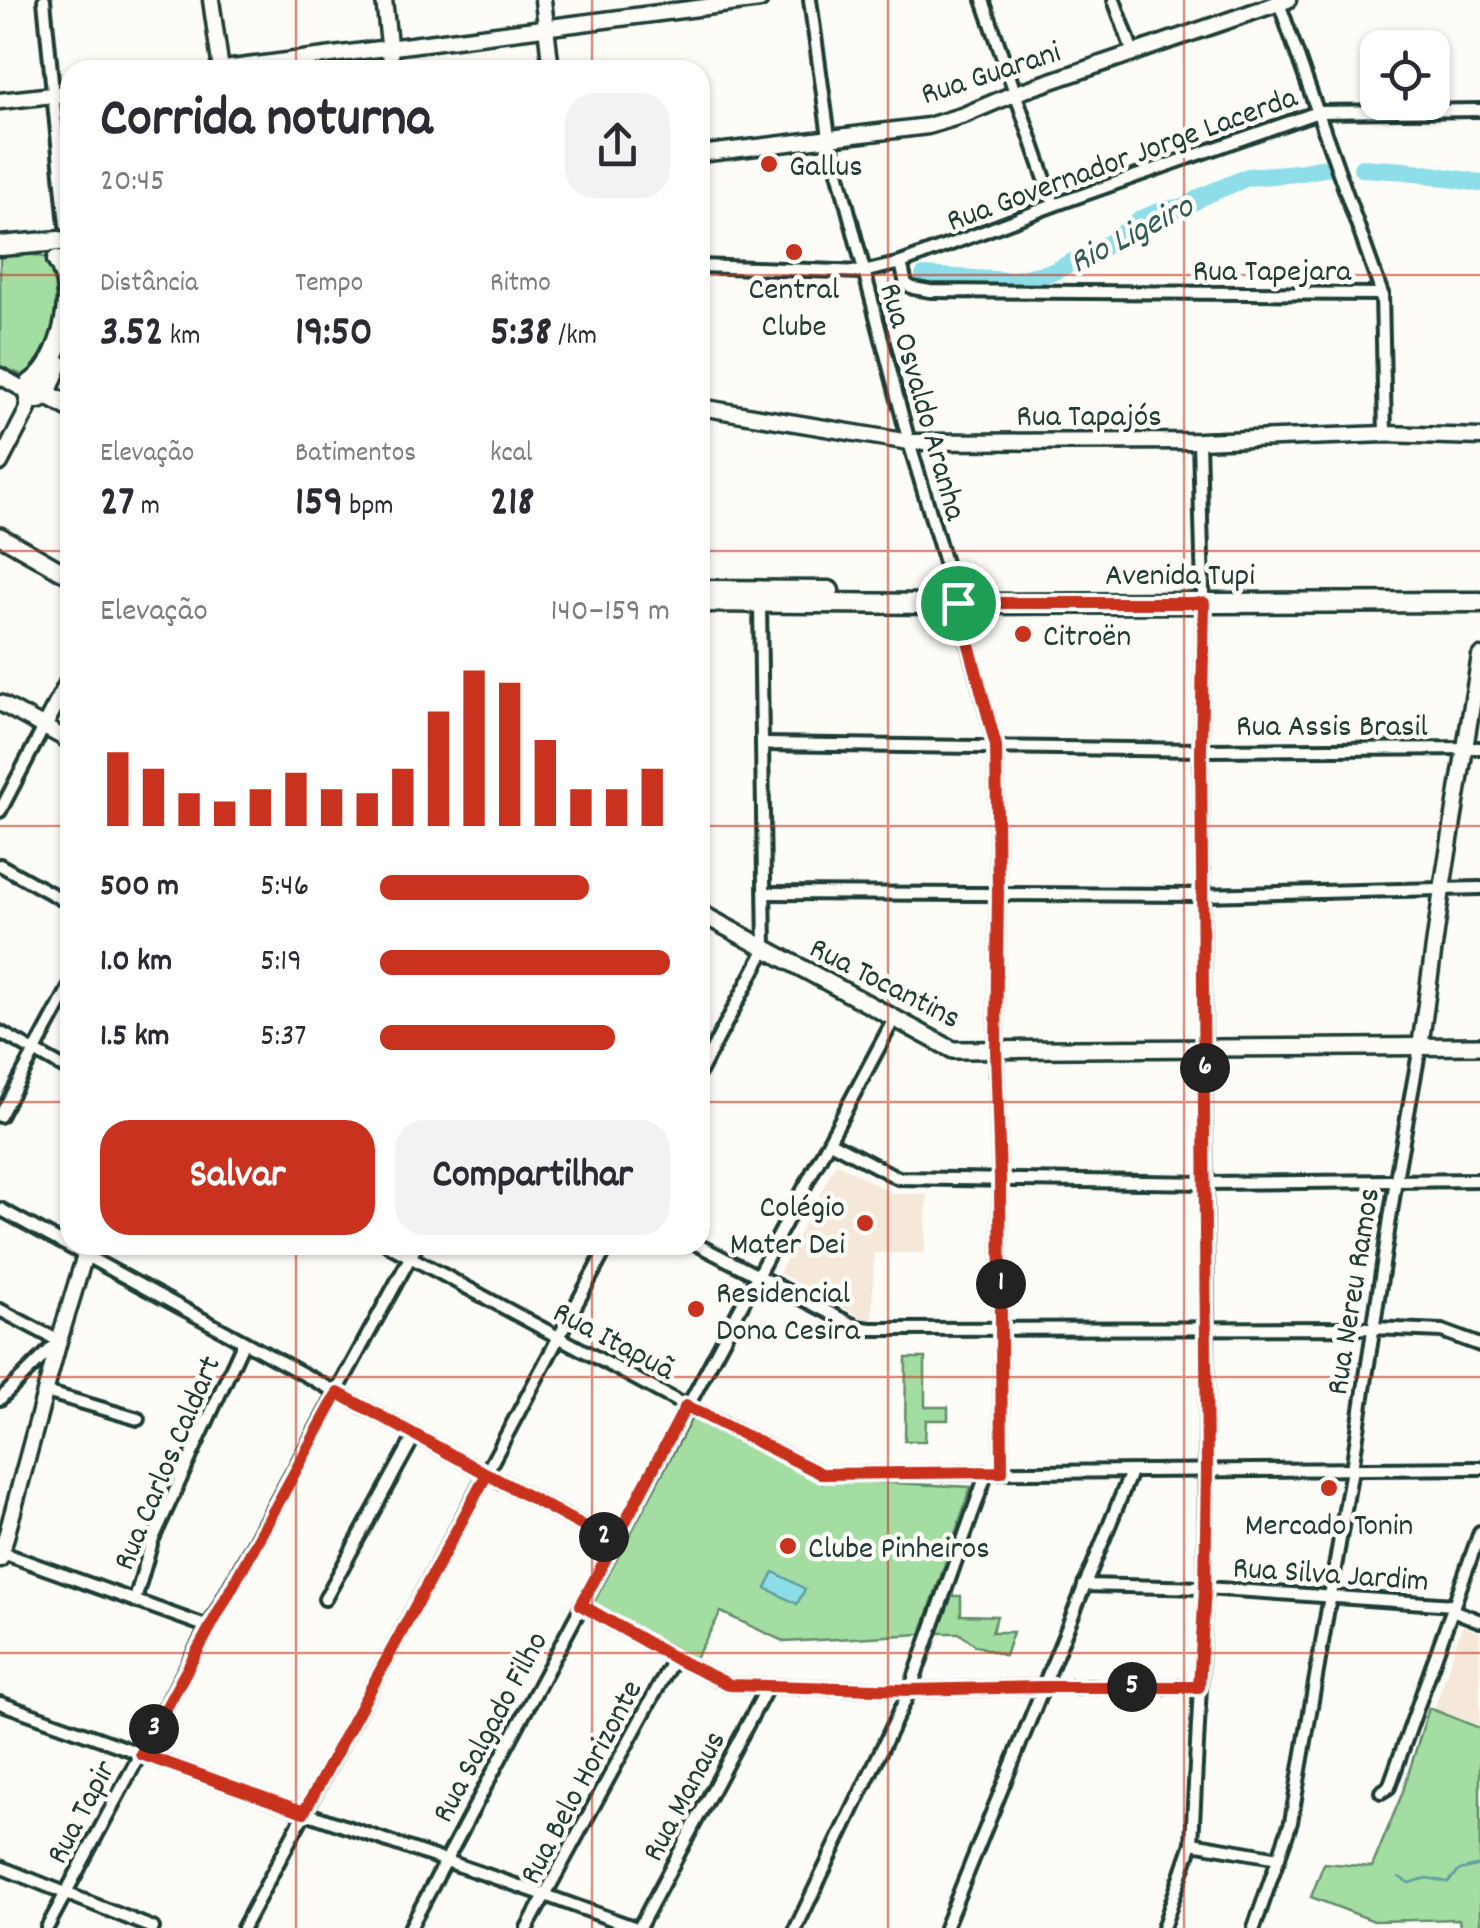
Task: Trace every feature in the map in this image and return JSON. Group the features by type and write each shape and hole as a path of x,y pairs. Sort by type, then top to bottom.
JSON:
{"main road":[{"path":"0,249 32,252 60,246"},
{"path":"37,392 60,331"},
{"path":"37,392 60,349"},
{"path":"37,392 60,402"},
{"path":"37,392 60,409"},
{"path":"0,536 60,570"},
{"name":"Avenida Tupi","path":"710,590 955,597 1480,592"},
{"name":"Avenida Tupi","path":"710,602 955,597"},
{"name":"Avenida Tupi","path":"1203,597 1480,602"},
{"name":"Rua Tocantins","path":"710,919 953,1050 1480,1046"}],"street":[{"path":"44,0 60,185"},
{"path":"211,0 218,60"},
{"path":"384,0 391,60"},
{"path":"543,0 550,60"},
{"path":"296,60 760,0"},
{"name":"Rua Osvaldo Aranha","path":"810,0 828,136 909,442 996,746 1002,1472"},
{"path":"983,0 1054,205"},
{"path":"1114,0 1134,55"},
{"path":"1282,1 1382,294 1386,434"},
{"name":"Rua Guarani","path":"710,153 928,126 1282,1"},
{"path":"0,101 60,94"},
{"name":"Rua Governador Jorge Lacerda","path":"901,263 1318,112 1480,110"},
{"path":"710,266 863,272 901,263"},
{"name":"Rua Tapejara","path":"901,263 906,284 930,291 1382,294"},
{"path":"0,376 37,392 0,462"},
{"name":"Rua Tapajós","path":"710,409 909,442 1200,441 1386,434 1480,437"},
{"path":"1163,1928 1192,1843 1205,1588 1207,1327 1200,441"},
{"path":"710,1053 765,950 760,604"},
{"name":"Rua Nereu Ramos","path":"1257,1927 1292,1822 1420,1047 1442,889 1473,748 1480,656"},
{"path":"0,811 60,697"},
{"path":"0,703 60,735"},
{"name":"Rua Assis Brasil","path":"764,744 1201,750 1473,748"},
{"path":"0,865 60,898"},
{"path":"765,893 1202,895 1480,888"},
{"path":"0,1116 60,1004"},
{"name":"Rua Salgado Filho","path":"410,1928 894,1020"},
{"path":"0,1032 60,1065"},
{"path":"830,1142 898,1178 1205,1183 1480,1180"},
{"path":"0,1210 60,1237"},
{"path":"710,1251 870,1329 1373,1328 1442,1331 1480,1345"},
{"path":"84,1255 1,1555 208,1628"},
{"path":"96,1255 243,1343 614,1543"},
{"name":"Rua Itapuã","path":"407,1255 686,1406 822,1474 1480,1468"},
{"path":"243,1928 603,1255"},
{"name":"Rua Tapir","path":"47,1928 411,1257"},
{"path":"0,1310 58,1341"},
{"path":"0,1399 58,1341"},
{"name":"Rua Carlos Caldart","path":"135,1600 152,1542 243,1343"},
{"path":"46,1392 138,1419"},
{"path":"325,1600 415,1435"},
{"path":"796,1928 910,1690 987,1472"},
{"path":"945,1928 1132,1472"},
{"path":"1380,1792 1389,1788 1480,1532"},
{"name":"Rua Silva Jardim","path":"1084,1586 1331,1595 1453,1607 1480,1621"},
{"path":"581,1605 730,1685 910,1690 1199,1687"},
{"name":"Rua Belo Horizonte","path":"528,1928 674,1658"},
{"name":"Rua Manaus","path":"638,1928 768,1686"},
{"path":"0,1703 638,1928"},
{"path":"1192,1843 1279,1858"},
{"path":"0,1867 153,1928"}],"shaded area":[{"name":"Colégio Mater Dei","path":"836,1163 893,1194 927,1194 925,1253 874,1253 872,1320 779,1273"},
{"path":"1462,1626 1480,1633 1480,1725 1434,1710"}],"green space":[{"path":"0,256 40,256 51,261 60,277 60,310 51,338 24,376 0,366"},
{"path":"906,1358 925,1358 925,1407 948,1407 948,1420 926,1420 925,1441 905,1441"},
{"name":"Clube Pinheiros","path":"692,1418 816,1479 971,1487 921,1634 785,1642 721,1612 695,1659 593,1604"},
{"path":"948,1596 961,1596 961,1615 997,1616 992,1632 1013,1632 1005,1656 975,1645 959,1633 937,1633"},
{"path":"1429,1708 1480,1728 1480,1928 1460,1928 1459,1919 1374,1921 1311,1897 1324,1863 1372,1867 1402,1794"}],"water":[{"path":"774,1572 805,1589 797,1604 766,1588"}],"waterway":[{"name":"Rio Ligeiro","path":"924,276 1009,281 1053,272 1112,242 1141,219 1185,207 1248,177 1334,166"},
{"name":"Rio Ligeiro","path":"1362,168 1480,183"},
{"path":"1399,1877 1409,1883 1427,1878 1448,1882 1460,1870 1480,1865"}],"place":[{"name":"Gallus","path":"769,164"},
{"name":"Central Clube","path":"794,252"},
{"name":"Citroën","path":"1023,634"},
{"name":"Colégio Mater Dei","path":"865,1223"},
{"name":"Residencial Dona Cesira","path":"696,1309"},
{"name":"Mercado Tonin","path":"1329,1488"},
{"name":"Clube Pinheiros","path":"788,1546"}],"route":[{"path":"958,603 996,746 1002,1472 822,1474 686,1406 614,1543 338,1393 141,1754 304,1812 487,1474 614,1543 581,1605 730,1685 910,1690 1199,1687 1207,1471 1201,750 1204,603 958,603"}]}
